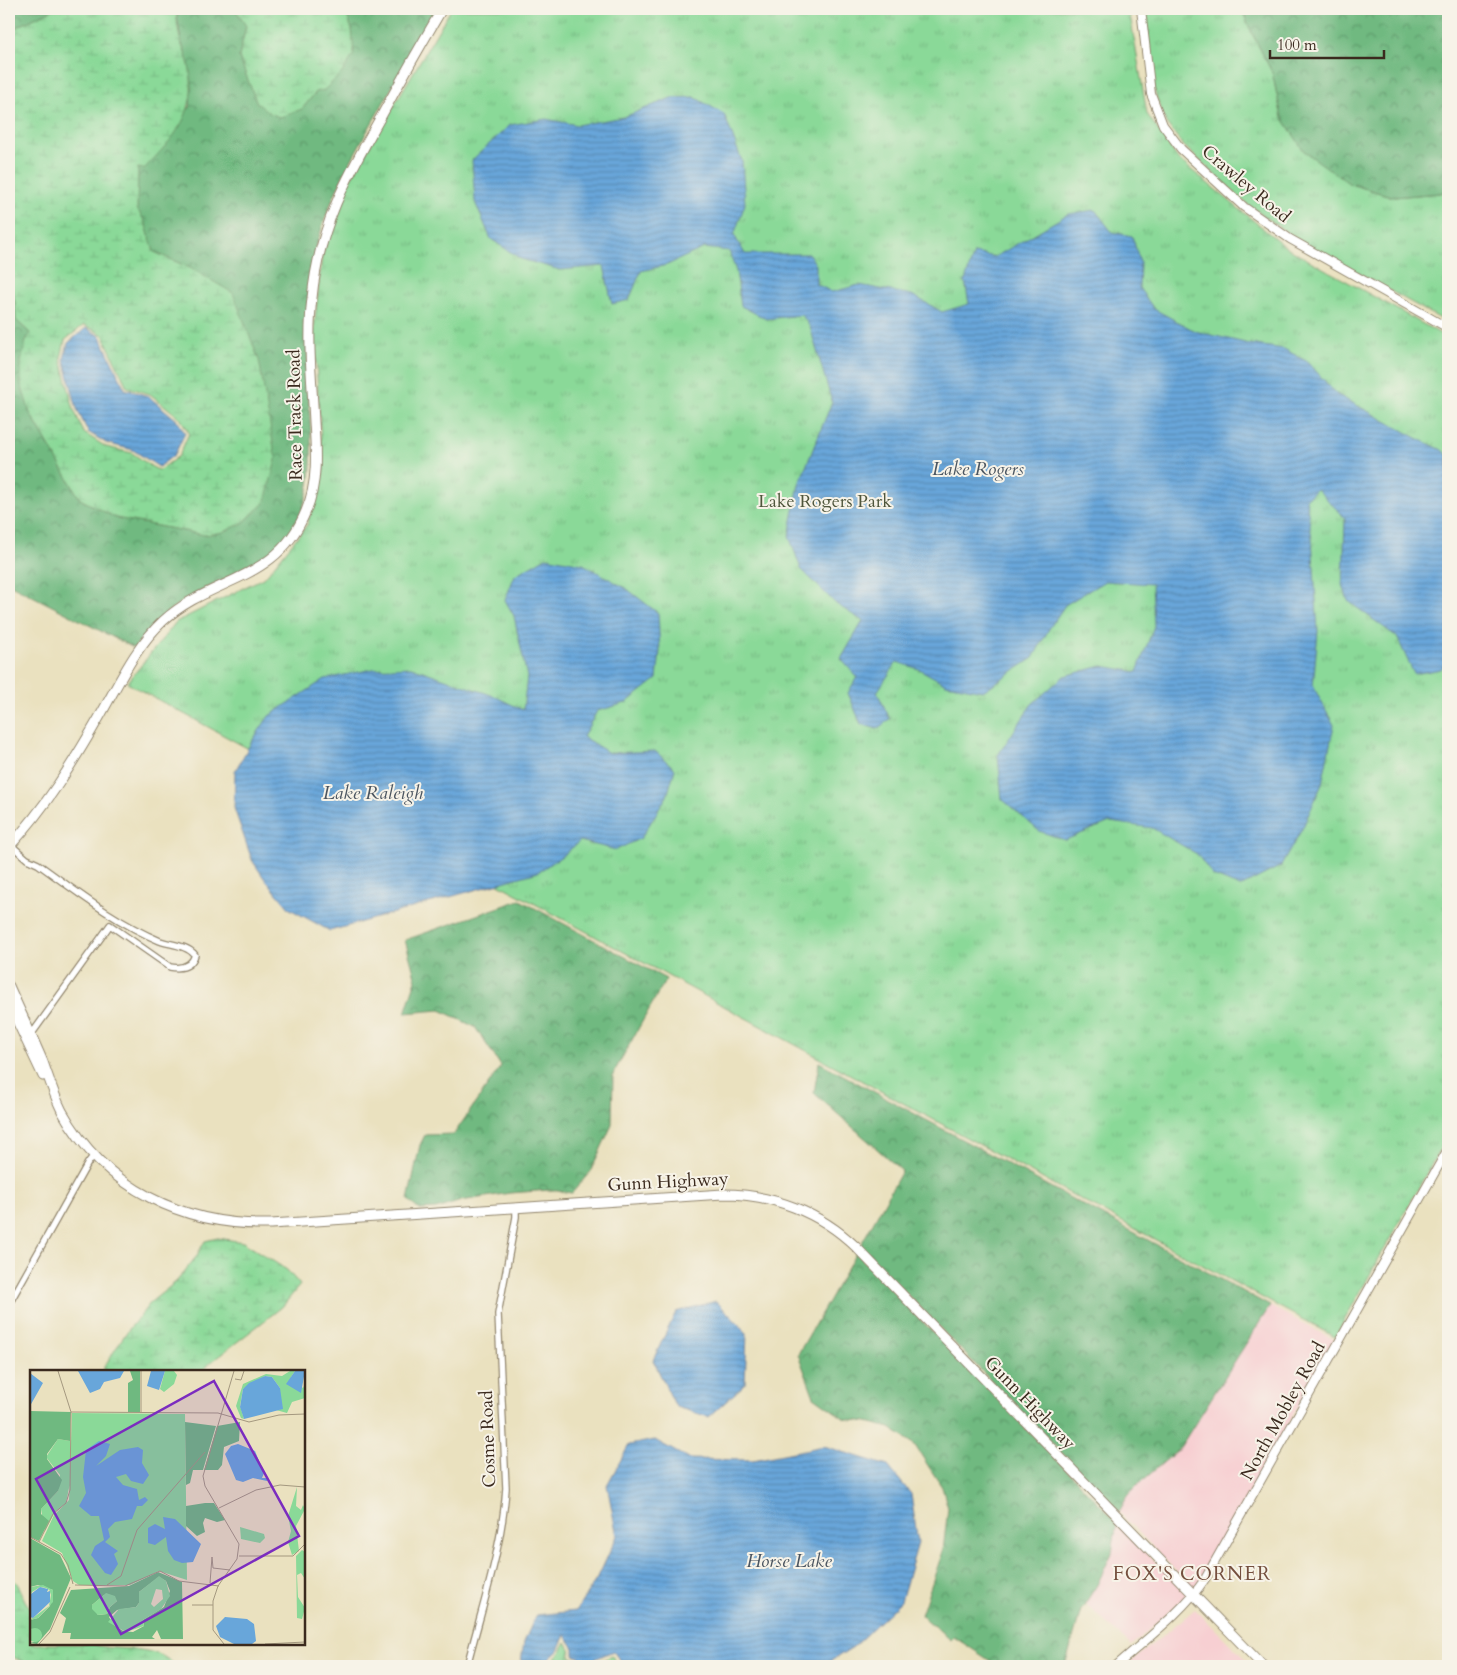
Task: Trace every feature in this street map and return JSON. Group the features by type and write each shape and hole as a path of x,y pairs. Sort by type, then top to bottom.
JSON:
{"main road":[{"name":"Race Track Road","path":"10,846 34,819 57,788 132,660 150,634 188,602 264,565 286,544 305,514 313,491 315,472 310,319 320,251 330,217 344,184 442,9"},
{"name":"Gunn Highway","path":"9,986 54,1093 70,1124 94,1155 119,1178 153,1200 193,1215 231,1223 271,1224 732,1194 776,1201 818,1218 839,1232 856,1247 1263,1666"},
{"path":"9,1004 38,1067 54,1093"}],"street":[{"name":"Crawley Road","path":"1141,9 1151,94 1163,125 1181,149 1244,207 1290,239 1448,328"},
{"path":"10,846 27,860 38,864 102,911 134,929 192,951 195,955 190,964 179,969 170,967 110,925 31,1035"},
{"name":"North Mobley Road","path":"1116,1666 1194,1595 1209,1573 1448,1149"},
{"path":"9,1304 94,1155"},
{"name":"Cosme Road","path":"466,1666 499,1543 505,1508 506,1488 498,1314 516,1217 516,1208"}],"shaded area":[{"path":"1270,1306 1335,1340 1202,1577 1193,1589 1119,1512 1128,1495 1179,1449"},
{"path":"1117,1522 1188,1595 1131,1646 1085,1603 1097,1585 1112,1553"},
{"path":"1195,1609 1252,1666 1126,1666"}],"green space":[{"path":"9,9 54,9 17,27 9,34"},
{"path":"54,9 176,9 180,39 189,65 190,97 182,123 174,135 144,169 138,168 137,209 145,222 154,252 190,268 233,293 259,360 276,460 265,502 243,523 223,532 205,535 116,518 80,499 30,413 21,384 21,362 30,333 16,320 15,302 9,279 9,228 14,209 9,194 9,34 17,27","holes":["84,325 103,335 127,387 150,394 180,418 189,433 179,456 161,469 158,470 152,467 132,453 106,447 84,433 74,410 61,358 65,340"]},
{"path":"176,9 236,9 246,26 239,57 257,103 302,109 316,92 324,90 352,30 345,9 437,9 347,169 322,226 312,267 308,301 307,352 311,464 310,479 303,508 285,539 272,552 257,563 193,595 171,609 159,619 134,648 9,584 9,279 15,302 16,320 30,333 26,341 30,413 80,499 116,518 205,535 243,523 265,502 190,268 154,252 145,222 137,209 138,168 190,107 191,85 189,65 181,41"},
{"path":"235,9 345,9 352,30 354,54 342,73 324,90 316,92 302,109 280,117 271,114 257,103 239,57 246,26"},
{"name":"Lake Rogers Park","path":"451,9 1129,9 1147,114 1178,159 1287,248 1448,338 1448,1135 1335,1337 127,683 176,622 265,577 307,525 323,474 314,329 322,256 345,188"},
{"path":"1145,9 1244,9 1244,15 1272,72 1282,117 1350,184 1394,197 1448,191 1448,323 1292,236 1247,204 1184,146 1166,123 1155,93"},
{"path":"1244,9 1448,9 1448,191 1394,197 1350,184 1304,151 1282,117 1272,72 1244,15"},
{"path":"520,900 666,979 613,1074 612,1125 590,1172 572,1193 550,1190 510,1193 461,1201 436,1209 419,1210 408,1200 420,1145 425,1135 454,1134 501,1066 475,1027 440,1010 405,1013 416,980 405,940"},
{"path":"819,1062 1270,1306 1179,1449 1128,1495 1119,1512 860,1246 902,1171 814,1093"},
{"path":"218,1238 243,1242 287,1270 300,1285 282,1307 210,1363 204,1370 104,1370 104,1367 126,1333 152,1301 177,1281 196,1257 205,1241"},
{"path":"856,1253 1117,1522 1112,1553 1097,1585 1081,1610 1065,1666 998,1666 954,1637 951,1640 921,1615 943,1551 948,1508 942,1487 914,1444 890,1428 845,1419 814,1397 798,1354"},
{"path":"9,1576 17,1583 30,1607 30,1645 96,1645 141,1650 160,1655 177,1666 31,1666 9,1655"},
{"path":"566,1642 570,1649 571,1657 585,1666 548,1666 559,1654"},
{"path":"612,1656 619,1665 635,1666 595,1666 598,1662"}],"water":[{"name":"Lake Rogers","path":"694,97 724,114 742,161 745,204 734,235 745,254 809,254 816,265 816,284 832,292 859,285 912,295 942,312 969,304 965,281 974,253 995,257 1068,214 1095,210 1112,232 1132,236 1140,262 1139,288 1154,309 1195,331 1249,344 1284,349 1308,362 1336,394 1442,450 1448,456 1448,661 1441,669 1414,674 1397,637 1348,601 1343,585 1345,518 1317,489 1306,499 1312,538 1318,631 1313,686 1334,725 1322,784 1303,827 1281,866 1240,887 1213,876 1197,854 1152,828 1110,822 1065,840 1039,831 1002,799 998,755 1032,704 1064,676 1102,666 1137,672 1154,626 1152,584 1105,581 1065,605 1033,658 983,691 946,684 919,669 897,662 877,692 890,719 877,729 861,724 848,693 857,677 841,659 863,621 836,604 801,569 789,536 799,484 832,402 810,327 802,315 766,319 741,306 736,271 729,251 704,248 667,265 641,271 629,300 612,304 604,266 560,270 521,259 491,239 475,202 472,160 510,125 546,119 577,125 624,117 671,98"},
{"path":"86,328 100,336 125,389 148,396 177,420 185,433 175,454 159,467 133,450 106,443 88,432 77,409 64,359 68,343"},
{"name":"Lake Raleigh","path":"546,557 583,564 627,589 658,613 660,651 657,679 626,703 597,711 583,737 609,753 655,751 675,769 667,796 641,838 616,850 580,841 565,854 538,872 330,931 290,909 264,878 252,860 234,808 235,771 269,716 325,679 373,669 411,667 494,696 523,710 527,677 514,616 505,600 515,575"},
{"path":"716,1301 747,1333 745,1384 709,1417 676,1407 653,1360 676,1312"},
{"name":"Horse Lake","path":"655,1440 689,1459 753,1460 824,1446 888,1466 911,1494 918,1543 901,1601 853,1647 823,1666 639,1666 635,1661 621,1662 613,1651 595,1659 589,1666 586,1660 574,1655 574,1648 565,1635 557,1652 543,1664 544,1666 527,1666 521,1662 524,1642 536,1615 576,1611 599,1575 617,1536 607,1485 629,1445"}],"district":[{"name":"FOX'S CORNER","path":"1192,1574"}]}
